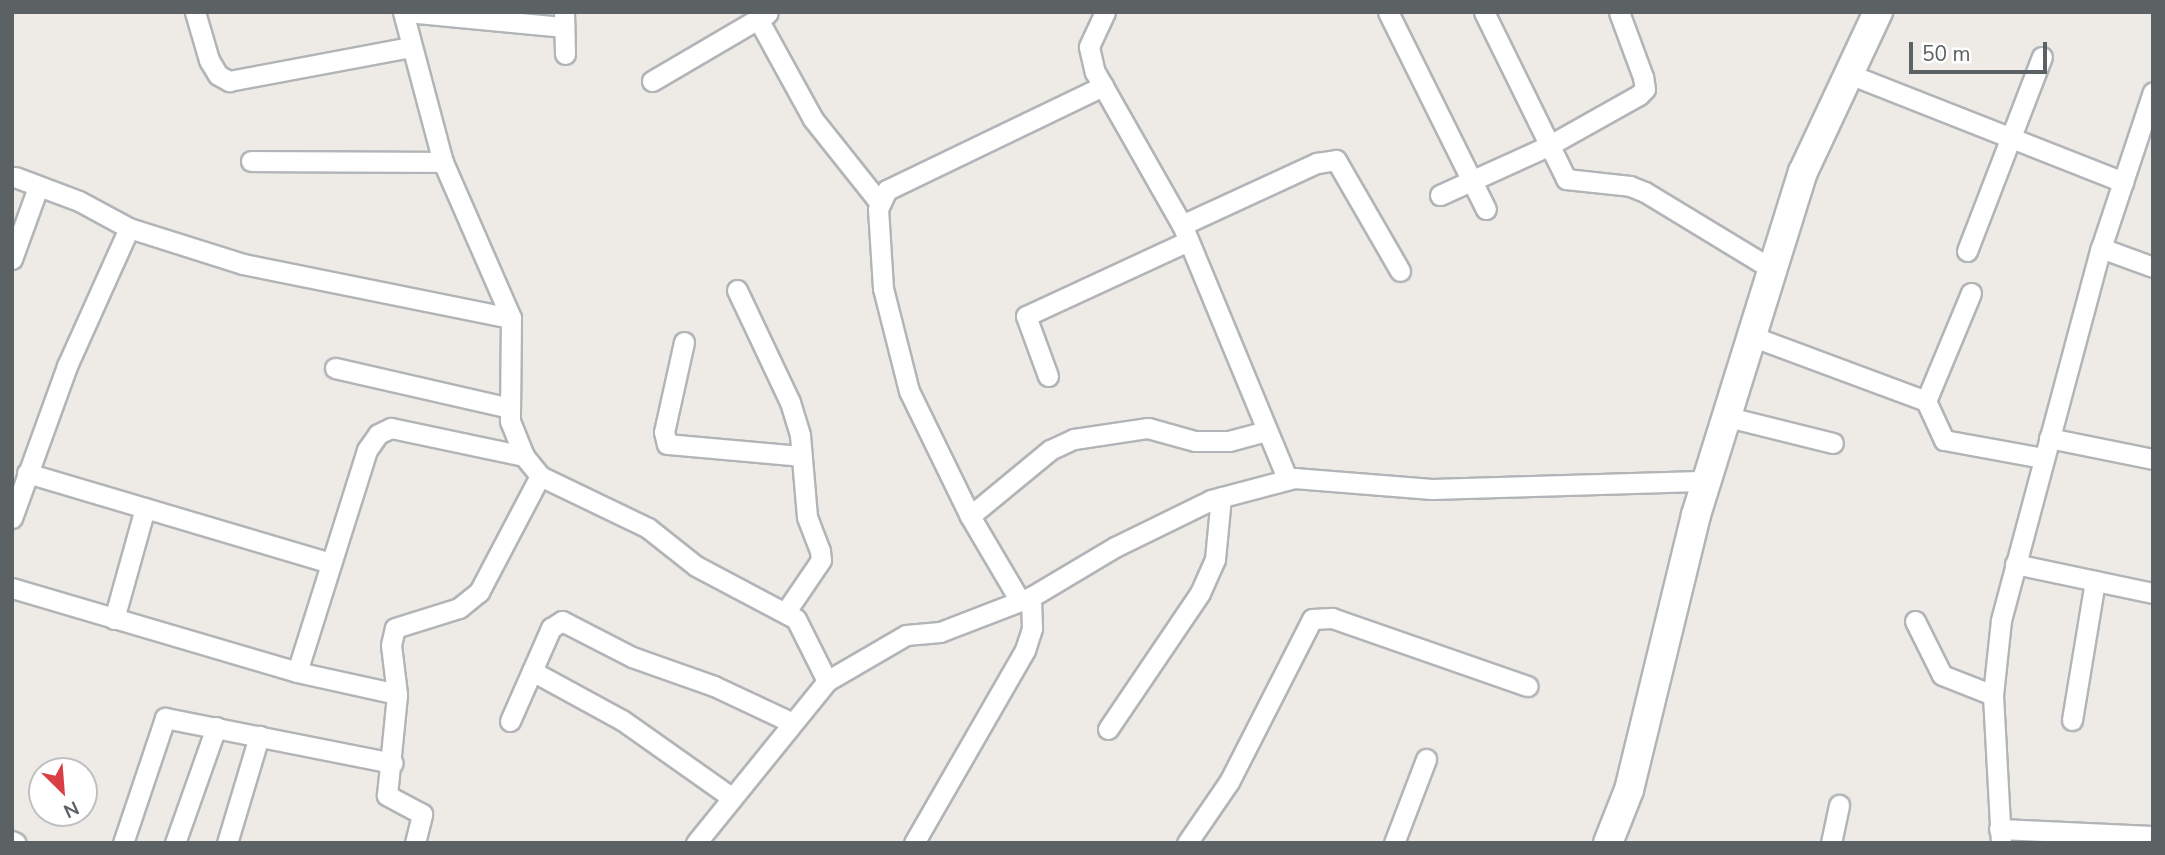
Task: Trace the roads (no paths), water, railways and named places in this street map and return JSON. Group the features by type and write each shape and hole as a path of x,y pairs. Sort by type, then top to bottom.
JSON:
{"street":[{"path":"195,12 209,60 218,75 229,81 410,47"},
{"path":"565,54 564,20 405,12 410,47 443,162 511,318 509,408 515,440 540,477 648,528 696,566 785,613 803,626 827,681"},
{"path":"1105,12 1089,47 1103,86 1185,233 1287,478"},
{"path":"1388,12 1486,209"},
{"path":"1484,12 1566,179 1630,186 1645,192 1775,271"},
{"path":"1440,194 1548,146 1645,89 1619,12"},
{"path":"1608,843 1629,790 1708,481 1775,271 1803,172 1878,12"},
{"path":"652,81 764,15 813,118 879,202 883,288 892,337 909,391 970,516 1026,599 1032,628 1025,650 914,843"},
{"path":"1967,251 2042,57"},
{"path":"1849,74 2123,182"},
{"path":"879,202 887,190 1103,86"},
{"path":"2153,92 2101,248 2043,458 1996,647 1993,695 2000,836 2153,836"},
{"path":"251,160 443,162"},
{"path":"1048,376 1026,316 1317,163 1336,160 1400,271"},
{"path":"15,177 79,201 129,228 243,264 511,318"},
{"path":"12,259 38,187"},
{"path":"12,518 67,366 129,228"},
{"path":"2101,248 2153,267"},
{"path":"737,290 790,402 801,456 807,517 821,560 785,613"},
{"path":"1926,401 1971,292"},
{"path":"1754,337 1926,401 1944,440 2043,458"},
{"path":"684,342 664,432 667,444 801,456"},
{"path":"335,368 509,408"},
{"path":"1728,417 1833,443"},
{"path":"297,672 367,450 378,434 391,428 524,456"},
{"path":"970,516 1050,450 1074,439 1138,428 1195,441 1229,441 1267,431"},
{"path":"2049,438 2153,459"},
{"path":"27,473 331,563"},
{"path":"415,843 424,819 388,798 397,694 391,645 395,628 459,608 479,592 540,477"},
{"path":"696,843 791,722 827,681 906,635 940,632 1026,599 1115,547 1221,497 1287,478 1352,479 1432,489 1529,489 1708,481"},
{"path":"1108,729 1200,593 1215,559 1221,497"},
{"path":"114,618 145,508"},
{"path":"2015,564 2153,593"},
{"path":"2072,720 2095,581"},
{"path":"12,588 297,672 397,694"},
{"path":"1186,843 1228,782 1312,619 1332,618 1527,686"},
{"path":"510,721 551,628 562,621 632,657 714,686 791,722"},
{"path":"1915,621 1942,676 1993,695"},
{"path":"532,671 622,720 731,797"},
{"path":"123,843 160,723 170,718 393,762"},
{"path":"175,843 216,727"},
{"path":"227,843 259,736"},
{"path":"1394,843 1426,759"},
{"path":"1831,843 1839,806"}]}
